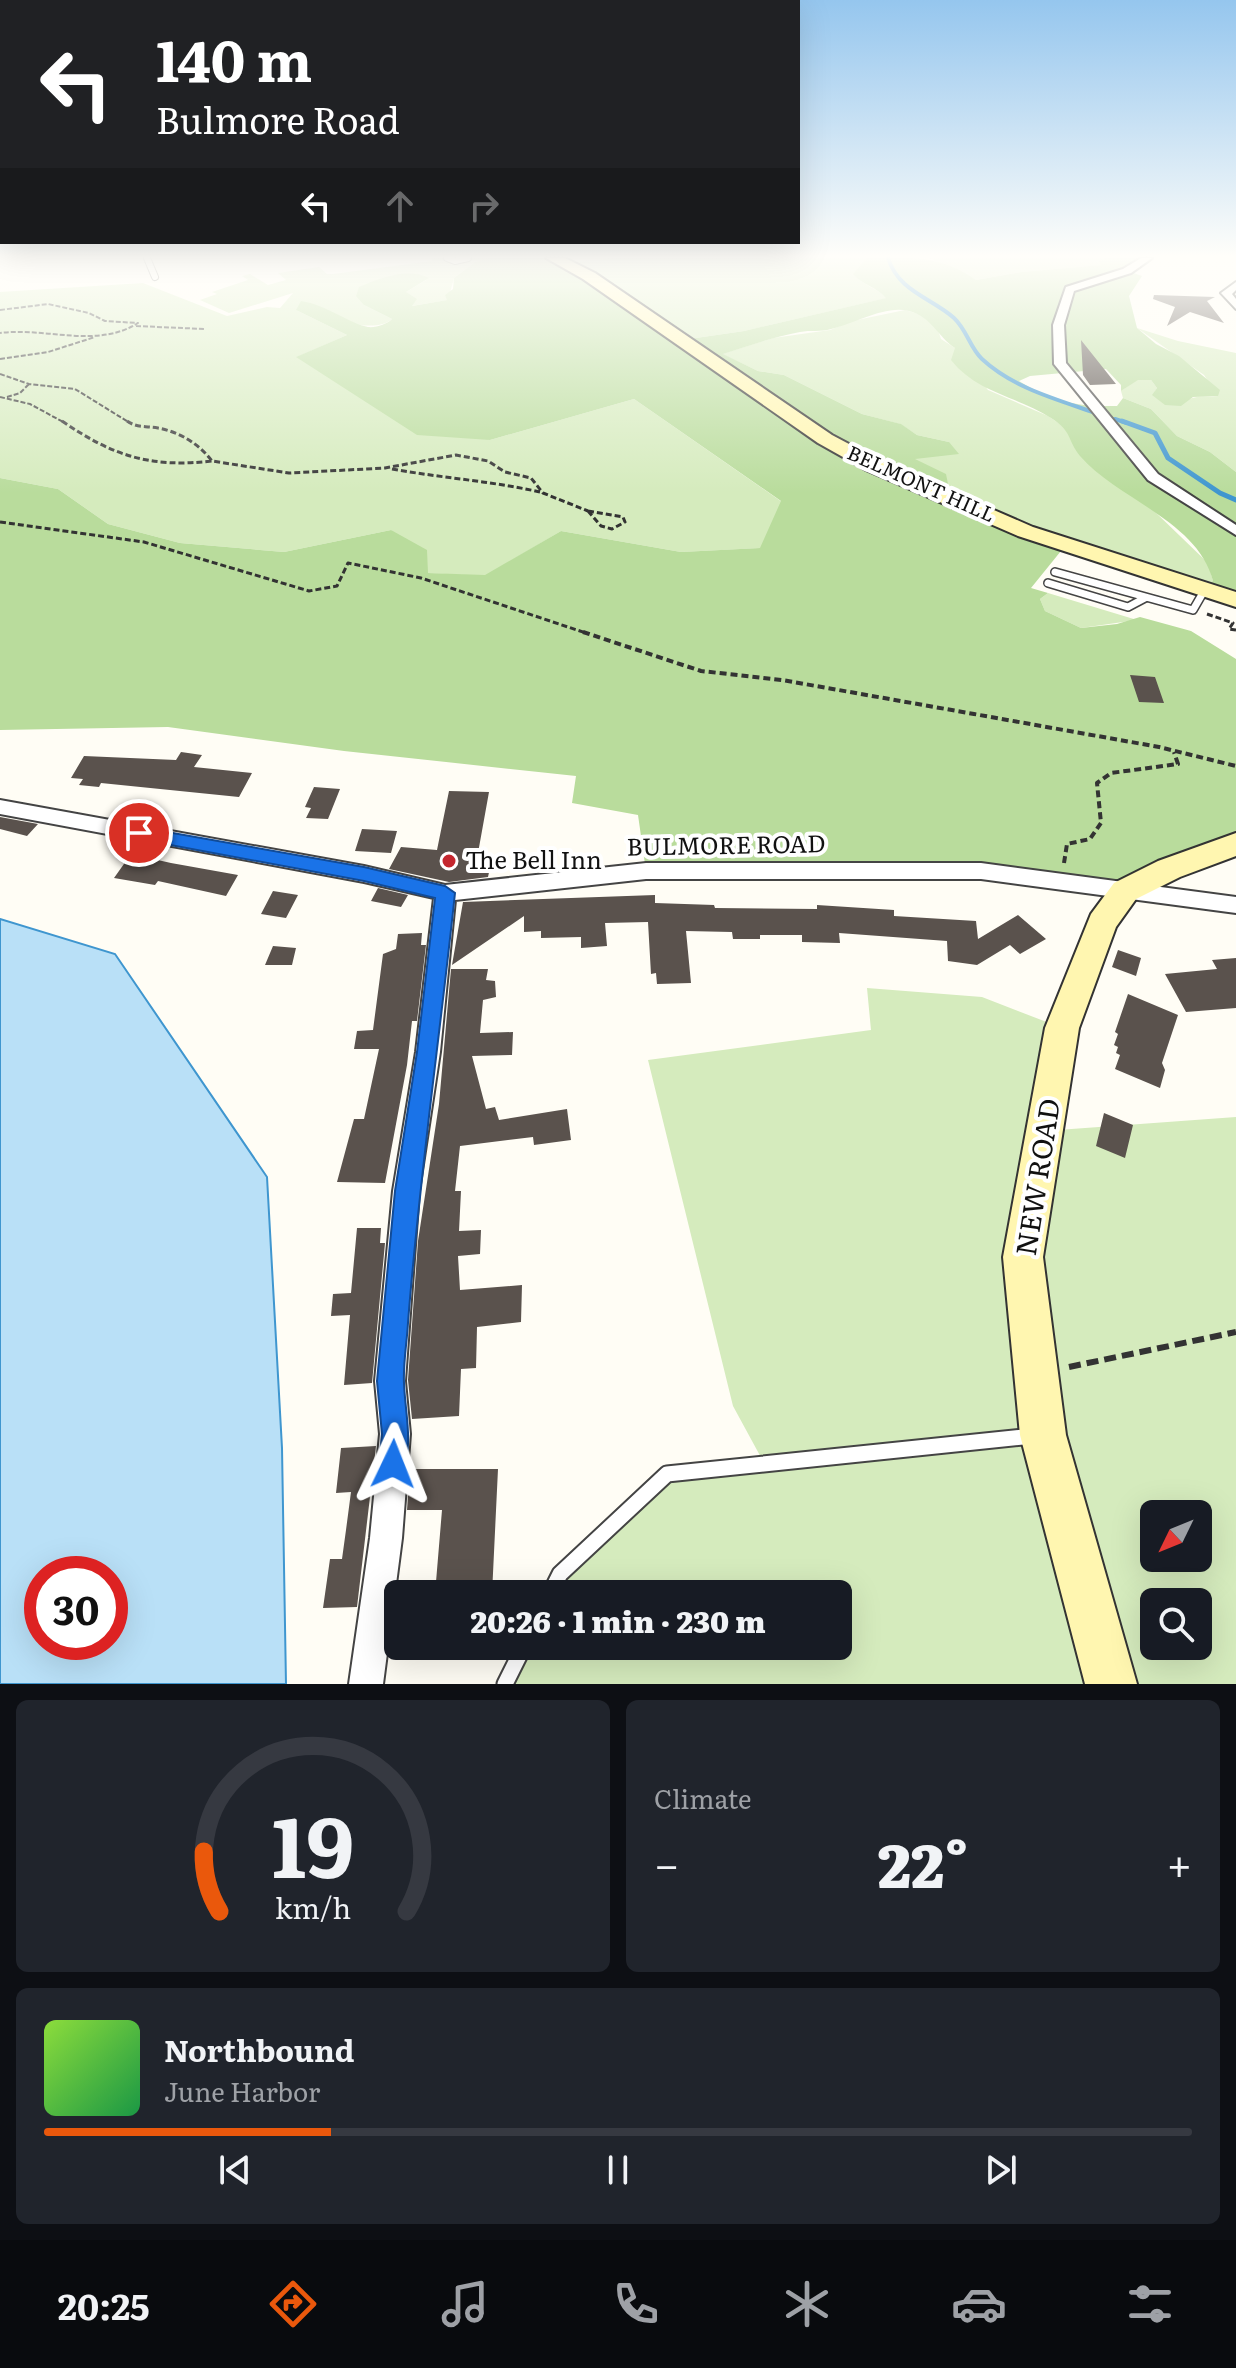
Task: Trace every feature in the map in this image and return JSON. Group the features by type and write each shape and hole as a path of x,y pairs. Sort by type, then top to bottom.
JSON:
{"main road":[{"name":"BELMONT HILL","path":"678,337 856,457 1199,600 1236,600"},
{"name":"NEW ROAD","path":"1111,1684 1043,1435 1023,1257 1062,1028 1102,923 1125,891 1169,869 1236,844"}],"street":[{"path":"1057,337 1060,364 1153,477 1236,531"},
{"name":"BULMORE ROAD","path":"0,807 364,874 445,893 657,871 981,871 1236,905"},
{"path":"366,1684 386,1538 395,1434 390,1381 406,1191 428,1052 445,893"}],"lane":[{"path":"1055,572 1145,598 1199,600"},
{"path":"1048,583 1128,607 1145,598"},
{"path":"557,1580 667,1474 1043,1435"},
{"path":"505,1684 517,1660"}],"path":[{"path":"0,359 64,349 96,337"},
{"path":"0,374 29,384 75,389 134,426 160,428 200,445 212,461"},
{"path":"2,397 20,393 29,384"},
{"path":"2,397 36,404 101,446 133,460 176,465 212,461 289,473 385,468 456,455 488,461 505,472 531,478 543,493"},
{"path":"385,468 431,476 488,480 543,493 588,511 623,517 625,522 612,529 601,526 588,511"},
{"path":"0,522 144,542 309,591 337,586 348,563 421,578 701,671 782,680 1236,766"},
{"path":"1199,600 1233,623 1229,629 1236,630"},
{"path":"1075,884 1064,862 1067,844 1090,839 1101,823 1097,783 1111,773 1178,764 1174,752"},
{"path":"1035,1374 1236,1332"}],"green space":[{"path":"0,337 343,337 297,357 490,440 634,399 782,502 761,548 681,552 561,531 485,576 427,573 391,530 284,552 180,543 108,524 58,489 0,478"},
{"path":"343,337 676,337 682,340 706,337 781,337 723,354 758,371 784,375 862,414 901,424 917,435 949,442 959,454 915,459 946,474 949,489 946,498 1065,546 1031,588 1048,593 1040,599 1045,611 1081,628 1117,624 1140,617 1191,631 1236,659 1236,844 1125,891 981,871 646,871 638,815 572,803 576,776 344,751 168,727 0,730 0,478 58,489 108,524 180,543 284,552 391,530 427,550 428,573 485,575 561,531 681,552 760,548 781,501 634,399 490,440 417,435 296,357"},
{"path":"677,337 706,337 682,340"},
{"path":"940,337 955,348 988,390 1048,416 1069,430 1080,455 1151,508 1208,563 1213,581 1201,590 945,498 914,459 949,442 917,435 900,424 862,414 784,375 758,371 722,354 773,338"},
{"path":"1147,337 1179,356 1220,390 1218,396 1193,397 1181,406 1165,405 1152,395 1157,388 1151,380 1138,380 1121,391 1121,385 1106,369 1030,376 1019,381 1066,402 1117,406 1123,398 1151,409 1177,436 1210,452 1236,472 1236,600 1201,590 1213,581 1204,560 1191,542 1174,526 1096,471 1080,456 1058,423 985,387 961,371 951,360 955,348 943,338"},
{"path":"1149,337 1164,337 1236,353 1236,472 1210,452 1177,436 1151,409 1123,398 1121,391 1138,379 1151,380 1157,388 1153,395 1166,404 1218,396 1204,375"},
{"path":"1048,593 1137,620 1081,628 1045,611 1040,599"},
{"path":"867,988 982,997 1062,1028 1044,1131 1236,1117 1236,1684 505,1684 517,1660 852,1660 852,1580 564,1580 667,1474 764,1463 733,1406 648,1060 871,1030"}],"water":[{"path":"0,919 115,954 267,1177 282,1448 286,1684 0,1684"}],"building":[{"path":"1081,340 1116,384 1090,385 1083,375"},
{"path":"1130,675 1155,677 1164,703 1139,702"},
{"path":"181,752 202,755 194,767 252,773 239,797 101,783 99,787 79,785 83,779 71,778 84,756 176,760"},
{"path":"314,787 340,789 328,819 306,818 311,808 305,807"},
{"path":"449,791 489,792 478,853 493,854 488,877 449,882 389,869 401,847 437,850"},
{"path":"0,817 38,824 27,836 0,829"},
{"path":"362,829 397,831 391,853 355,851"},
{"path":"131,854 238,875 226,896 158,881 155,885 114,878"},
{"path":"378,888 408,895 401,907 371,901"},
{"path":"273,891 298,895 286,918 261,914"},
{"path":"655,895 655,903 714,905 715,908 817,909 817,905 894,910 894,916 976,921 978,939 1018,915 1046,939 1020,954 1010,945 977,965 948,961 947,941 839,933 840,943 802,942 802,935 760,935 760,939 733,939 732,932 686,931 691,983 657,984 656,973 651,974 648,922 605,923 607,946 581,948 581,937 541,938 541,931 524,932 524,916 452,965 463,902"},
{"path":"422,933 421,945 426,945 417,1021 412,1021 385,1183 337,1182 354,1119 364,1119 379,1049 354,1049 357,1031 373,1030 383,954 396,949 398,934"},
{"path":"273,946 296,948 292,965 265,965"},
{"path":"1118,950 1141,958 1136,976 1112,967"},
{"path":"1236,958 1236,1008 1186,1012 1165,974 1217,969 1212,960"},
{"path":"451,969 488,969 486,980 495,981 496,997 483,1000 480,1033 513,1032 512,1055 472,1056 486,1109 495,1107 499,1120 567,1109 571,1140 534,1145 533,1137 460,1146 455,1191 461,1191 459,1231 481,1230 480,1254 458,1256 460,1290 522,1285 521,1322 477,1327 476,1368 461,1369 459,1416 412,1419 408,1380 418,1241 439,1104"},
{"path":"1128,994 1178,1015 1162,1063 1165,1070 1160,1088 1115,1069 1120,1055 1116,1053 1118,1047 1114,1045 1118,1034 1115,1032"},
{"path":"1104,1113 1133,1125 1125,1158 1096,1146"},
{"path":"357,1228 381,1228 380,1243 385,1243 372,1383 344,1385 350,1315 331,1316 333,1294 351,1293"},
{"path":"376,1446 357,1607 323,1608 330,1559 342,1559 351,1492 336,1493 341,1448"},
{"path":"410,1469 498,1469 493,1580 436,1580 442,1510 407,1510"}],"waterway":[{"path":"967,337 978,355 1007,377 1034,391 1093,412"},
{"path":"1115,419 1127,423"},
{"path":"1122,421 1155,433 1168,458 1220,493 1236,500"}],"place":[{"name":"The Bell Inn","path":"449,861"}],"route":[{"path":"139,833 364,874 445,893 428,1052 406,1191 390,1381 395,1434 393,1464"}]}
